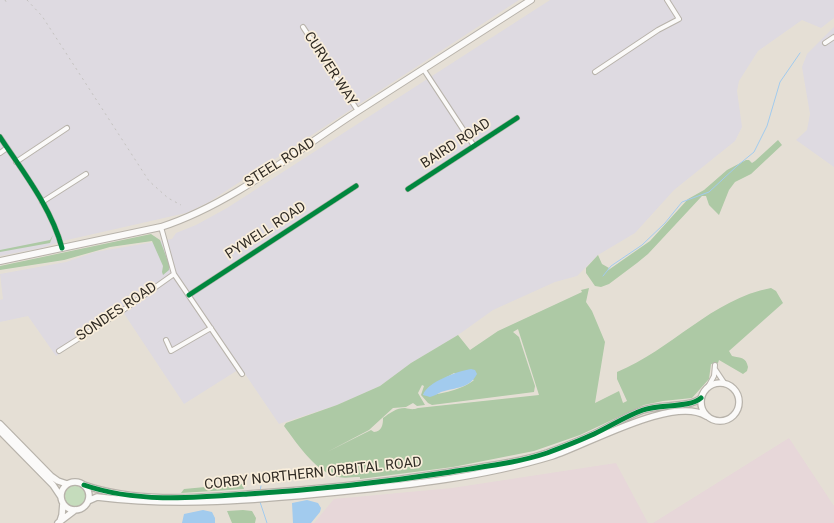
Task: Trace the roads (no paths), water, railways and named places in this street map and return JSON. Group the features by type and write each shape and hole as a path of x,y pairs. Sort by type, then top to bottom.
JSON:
{"main road":[{"name":"STEEL ROAD","path":"0,261 161,227 204,210 302,150 358,111 531,0"}],"street":[{"path":"595,72 658,30 679,19 666,0"},
{"name":"CURVER WAY","path":"303,27 358,111"},
{"path":"826,43 834,37"},
{"name":"BAIRD ROAD","path":"424,70 474,146"},
{"name":"BAIRD ROAD","path":"408,189 517,118"},
{"path":"16,162 67,128"},
{"path":"0,137 42,202 57,230 62,248"},
{"path":"0,153 7,148"},
{"path":"42,202 86,174"},
{"name":"PYWELL ROAD","path":"189,295 356,186"},
{"path":"161,227 174,274 242,374"},
{"name":"SONDES ROAD","path":"59,351 174,274"},
{"path":"166,340 172,350 211,328"},
{"path":"708,387 719,383 725,384 730,386 737,395 739,401 736,412 728,420 723,421 713,421 706,416 702,410 701,398 708,387 713,380 715,367 725,384"},
{"name":"CORBY NORTHERN ORBITAL ROAD","path":"274,496 408,479 514,461 546,453 578,441 643,410 664,405 693,403 701,398"},
{"name":"CORBY NORTHERN ORBITAL ROAD","path":"84,485 98,490 125,495 192,498 274,496 390,487 519,466 564,452 648,418 686,410 697,411 706,416"},
{"path":"0,424 51,476 58,481 67,484 76,482 84,485 88,492 88,501 82,508 75,510 59,522"},
{"path":"0,431 53,485 61,497 63,504 62,515 59,522"},
{"path":"61,497 61,492 67,484"},
{"name":"CORBY NORTHERN ORBITAL ROAD","path":"88,501 97,497 193,504 248,497"},
{"path":"63,504 67,508 75,510"}],"water":[{"path":"471,369 475,370 477,374 474,379 466,385 441,392 430,397 423,395 430,386 444,378"},
{"path":"307,500 318,503 321,508 320,512 311,523 293,523 292,503"},
{"path":"203,510 212,512 215,518 215,523 182,523 184,514"}],"waterway":[{"path":"603,276 611,266 642,245 665,223 682,202 709,192 754,152 767,126 780,82 800,53"},
{"path":"260,491 261,486"},
{"path":"260,502 267,523"}],"railway":[{"path":"5,0 8,5"},
{"path":"27,0 42,16 149,181 168,198 181,205"}]}
